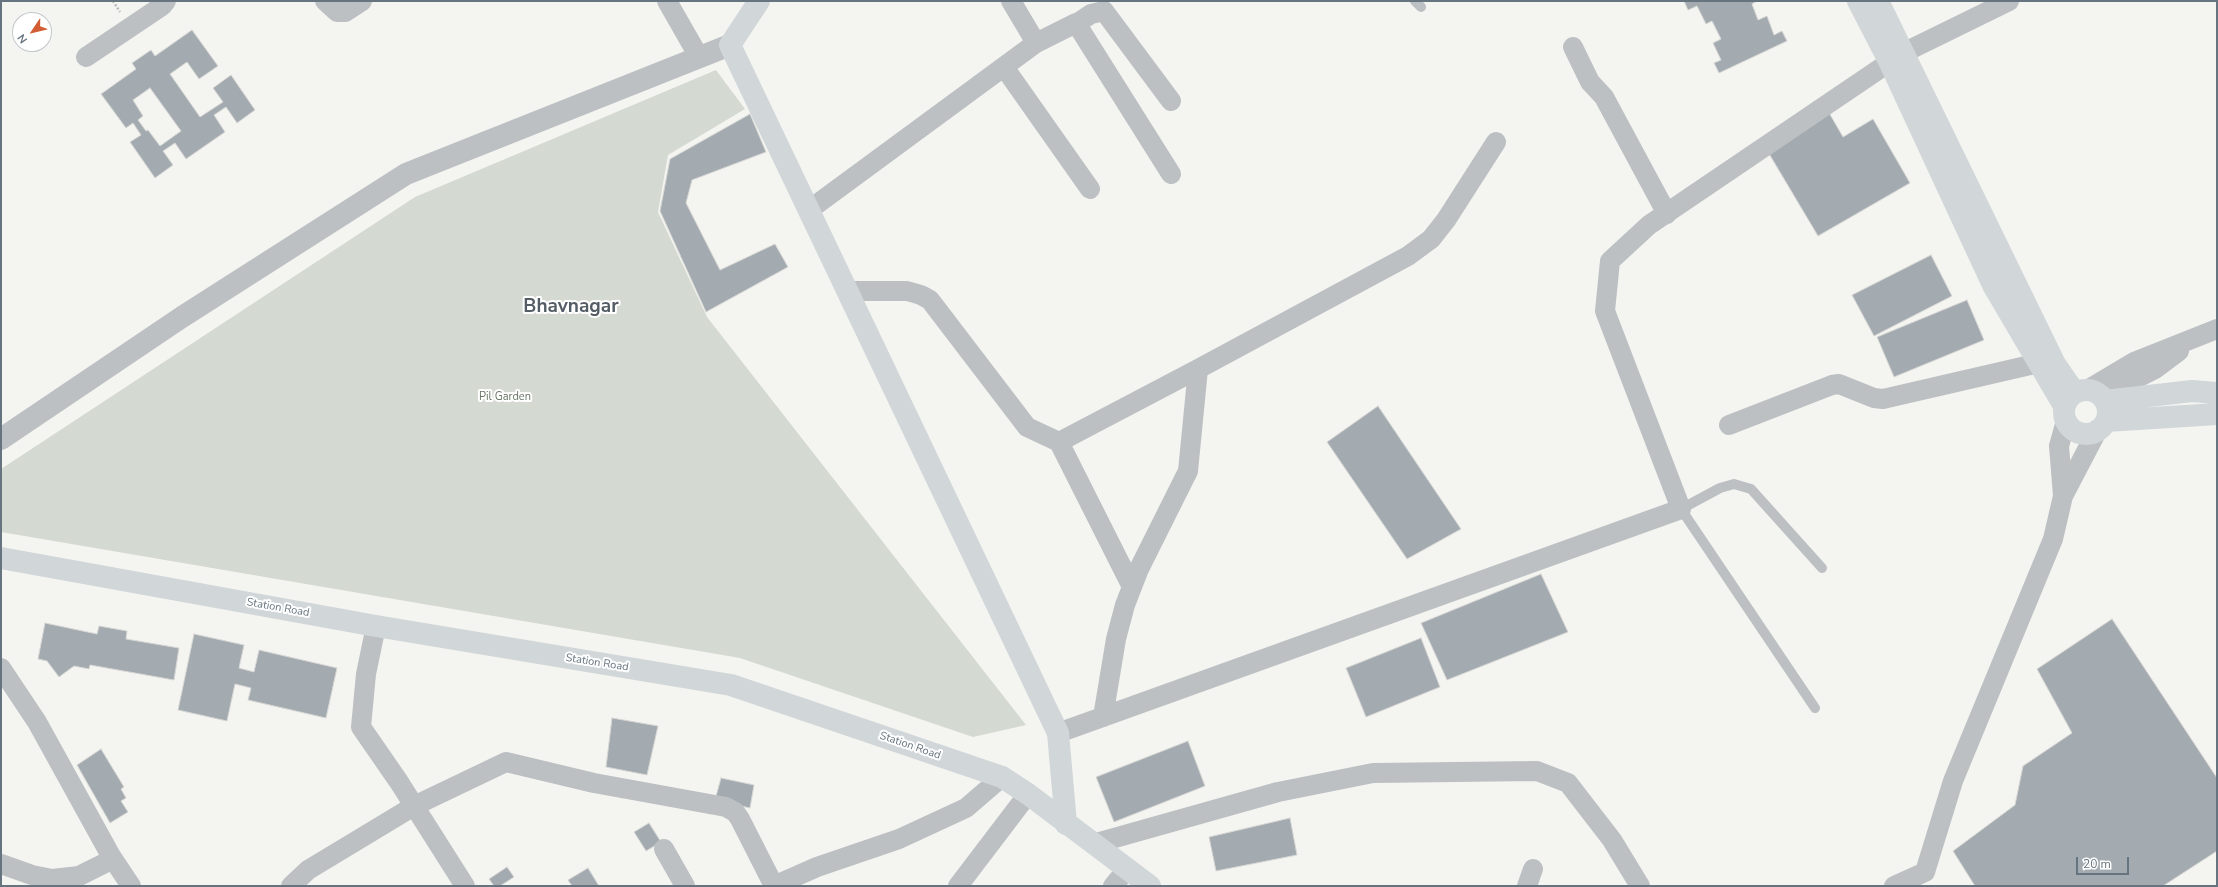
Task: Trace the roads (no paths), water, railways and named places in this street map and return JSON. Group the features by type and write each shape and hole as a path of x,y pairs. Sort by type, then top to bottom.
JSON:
{"main road":[{"path":"759,1 730,45 1058,734 1066,824"},
{"path":"1858,1 1897,58 2055,364 2088,407"},
{"path":"1878,1 1897,58 1994,288 2039,363 2088,407 2217,414"},
{"path":"2088,407 2192,391 2217,393"},
{"name":"Station Road","path":"1,558 376,626 731,685 1002,777 1028,794 1150,886"}],"street":[{"path":"86,58 162,6 166,1"},
{"path":"325,1 337,12 345,12 362,1"},
{"path":"667,1 699,57"},
{"path":"1011,1 1036,43"},
{"path":"1058,734 1681,509 1605,311 1610,261 1649,226 1897,58 2009,1"},
{"path":"809,210 1036,43 1076,24 1091,14 1104,12 1171,101"},
{"path":"1076,24 1171,174"},
{"path":"1,439 182,317 406,174 730,45"},
{"path":"1573,47 1590,82 1604,97 1667,214"},
{"path":"1004,66 1090,189"},
{"path":"1059,442 1408,256 1431,239 1446,220 1496,142"},
{"path":"847,291 907,292 921,295 930,300 1027,426 1059,442 1132,587"},
{"path":"2063,496 2059,446 2088,407 2134,362 2217,329"},
{"path":"1729,425 1832,385 1839,384 1874,398 1884,400 2039,363"},
{"path":"1103,717 1116,639 1132,587 1139,569 1188,471 1198,369"},
{"path":"1894,886 1925,872 1953,781 2053,539 2063,496 2088,407"},
{"path":"376,626 366,674 361,728 414,806 465,886"},
{"path":"1,668 37,722 113,860 131,886"},
{"path":"291,886 308,870 414,806 506,762 594,782 726,807 735,812 740,819 774,886 817,867 899,839 966,808 1002,777"},
{"path":"1093,844 1278,792 1373,773 1537,771 1568,783 1612,840 1640,886"},
{"path":"958,886 1028,794"},
{"path":"664,849 685,886"},
{"path":"1,864 24,881 52,879 81,880 113,860"},
{"path":"1113,886 1127,869"}],"lane":[{"path":"1815,708 1681,509 1720,488 1734,484 1751,489 1822,568"}],"district":[{"name":"Bhavnagar","path":"571,307"}],"park label":[{"name":"Pil Garden","path":"505,397"}]}
